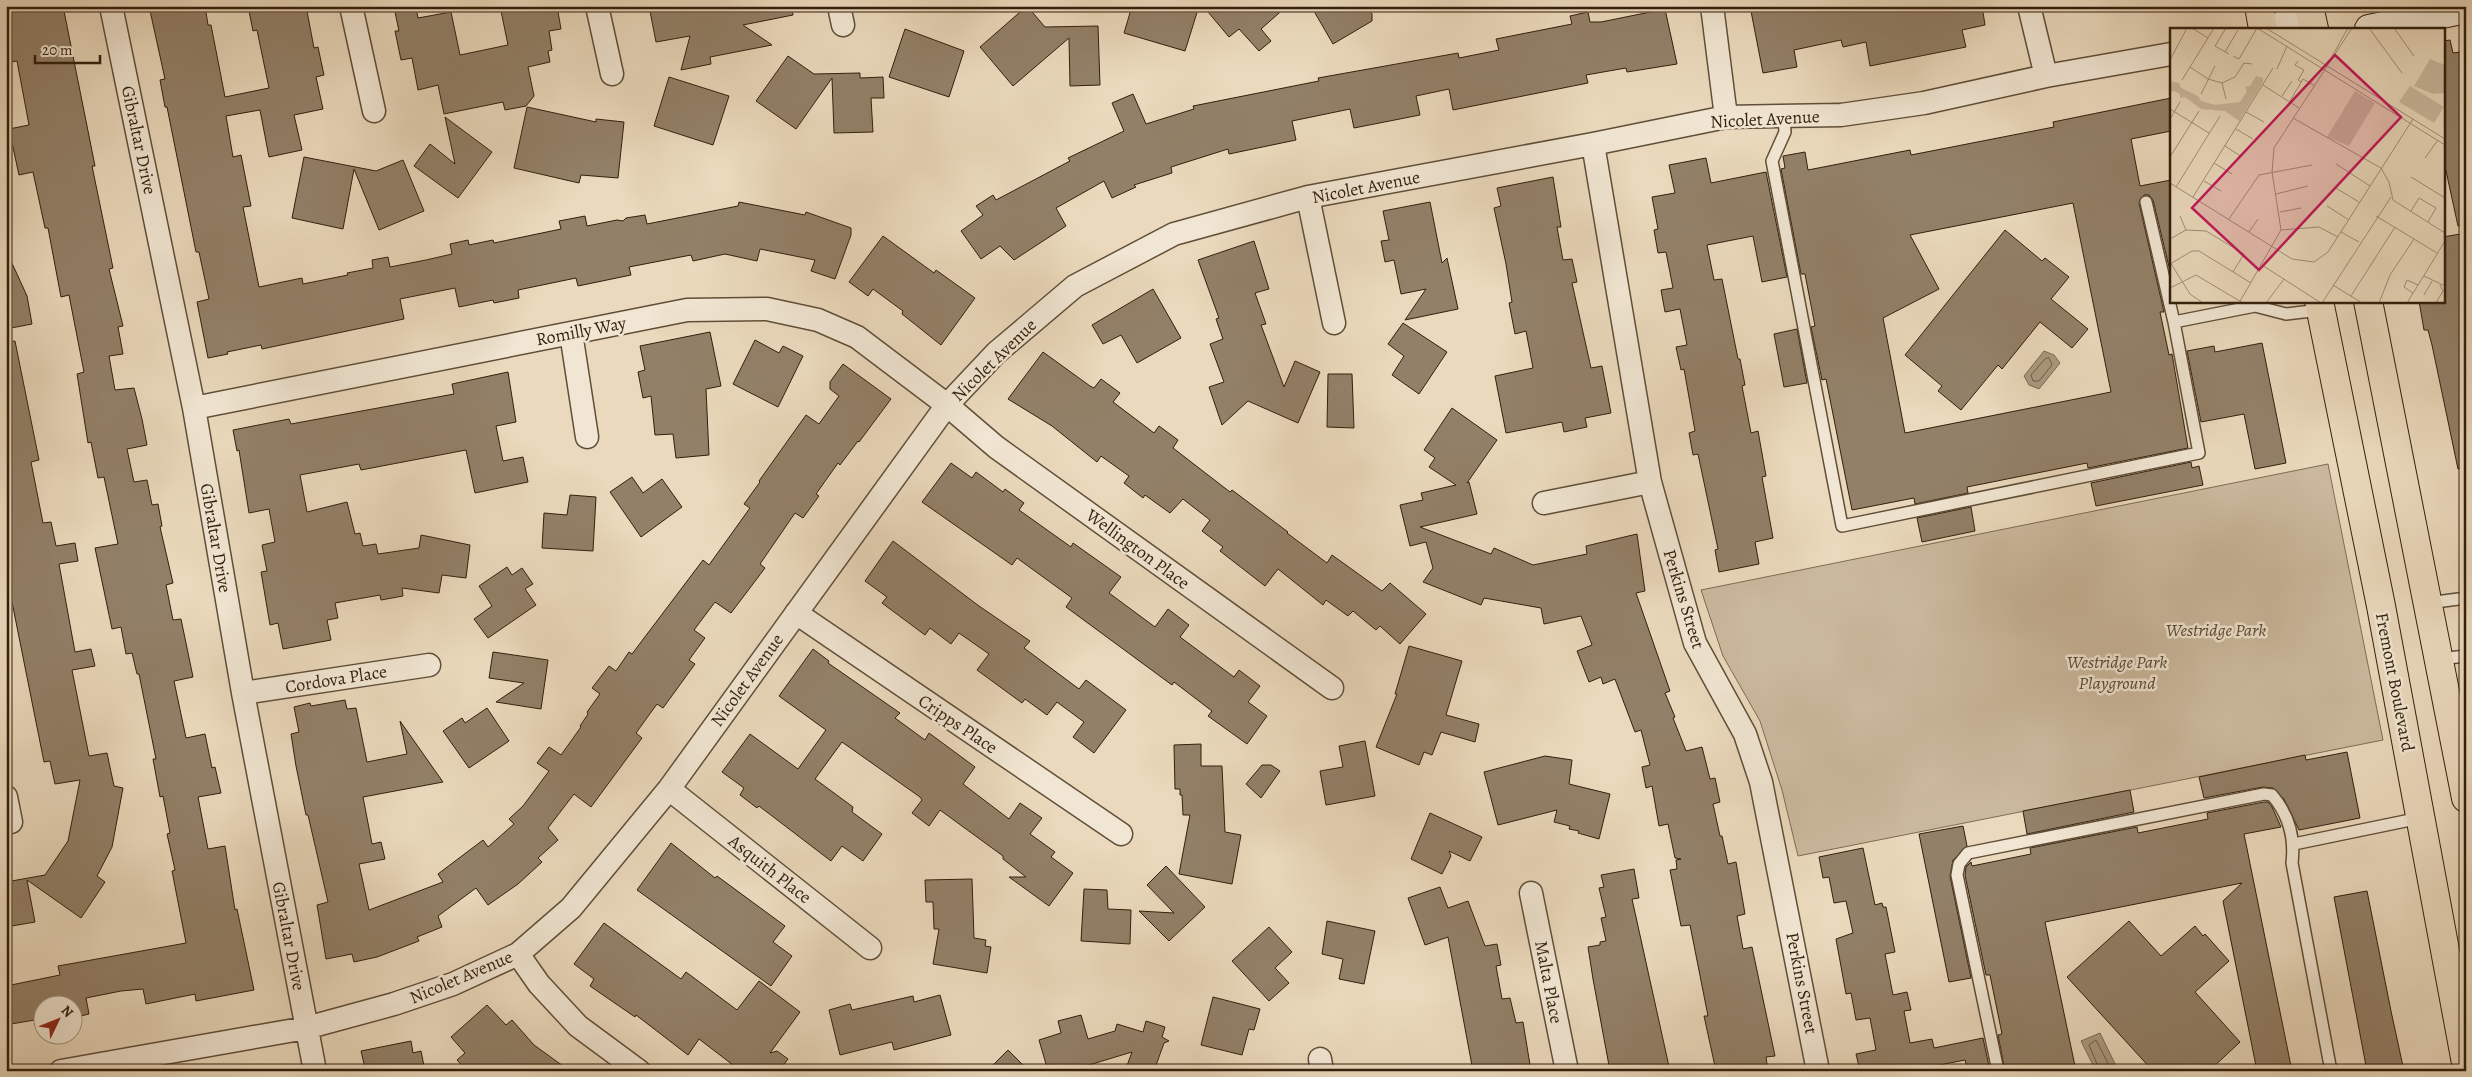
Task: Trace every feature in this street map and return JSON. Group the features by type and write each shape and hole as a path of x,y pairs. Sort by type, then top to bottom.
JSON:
{"main road":[{"path":"2259,6 2263,28"},
{"path":"2309,6 2314,28"},
{"path":"2368,302 2466,798"},
{"name":"Fremont Boulevard","path":"2319,306 2381,606 2466,1063"}],"street":[{"name":"Gibraltar Drive","path":"111,6 194,408 244,693 315,1071"},
{"path":"351,6 374,111"},
{"path":"597,6 612,74"},
{"path":"1712,6 1726,117"},
{"path":"2029,6 2046,76"},
{"path":"2279,28 2309,6"},
{"path":"2374,28 2466,10"},
{"name":"Nicolet Avenue","path":"64,1071 306,1028 453,984 518,954 572,908 669,790 947,405 996,353 1075,286 1174,234 1308,197 1726,117 1841,115 1924,103 2046,76 2170,54"},
{"name":"Perkins Street","path":"1592,144 1650,482 1695,643 1744,734 1761,782 1818,1071"},
{"path":"1308,197 1334,323"},
{"name":"Romilly Way","path":"194,408 687,310 767,309 818,320 857,337 947,405"},
{"path":"571,333 587,437"},
{"name":"Wellington Place","path":"947,405 996,447 1332,688"},
{"path":"1544,503 1650,482"},
{"name":"Cripps Place","path":"796,613 1121,834"},
{"name":"Cordova Place","path":"244,693 429,665"},
{"name":"Asquith Place","path":"669,790 870,948"},
{"path":"6,797 11,822 6,823"},
{"name":"Malta Place","path":"1531,893 1567,1071"},
{"path":"518,954 539,984 578,1026 639,1071"}],"lane":[{"path":"1784,116 1785,132 1772,161 1842,526 2199,453 2174,322 2146,202"},
{"path":"2174,322 2255,306 2286,314 2319,306"},
{"path":"2428,603 2466,598"},
{"path":"2438,659 2466,656"},
{"path":"1998,1071 1957,875 1959,864 1968,853 2264,794 2272,795 2284,809 2294,844 2292,863 2331,1071"},
{"path":"2294,844 2420,818"}],"green space":[{"name":"Westridge Park","path":"2328,464 2383,740 1798,856 1782,790 1760,721 1723,656 1701,590"}],"water":[{"path":"2044,351 2054,355 2060,363 2039,389 2029,385 2024,376"},
{"path":"2100,1033 2117,1068 2113,1071 2096,1071 2081,1041"}],"building":[{"path":"21,6 63,6 95,166 92,166 113,268 109,269 123,326 118,327 123,354 109,356 115,390 134,388 142,419 147,445 127,449 134,482 147,480 152,505 158,504 162,526 160,527 173,583 166,585 173,620 181,619 193,677 174,681 186,738 205,734 212,768 215,767 221,793 198,797 208,849 225,846 235,910 237,909 254,990 196,1001 195,994 146,1004 143,989 121,991 86,998 89,1014 82,1016 82,994 32,994 32,1020 11,1024 6,1001 6,986 60,975 58,966 186,943 172,871 175,870 167,834 170,833 163,796 160,797 153,759 156,759 139,674 137,674 132,653 126,654 121,627 112,629 95,548 118,544 104,477 98,478 91,442 88,443 77,374 84,372 69,295 61,297 48,228 45,228 33,172 19,175 9,129 29,125 17,61 10,62 6,44 6,9"},
{"path":"149,6 205,6 208,25 211,25 225,97 269,88 257,30 253,31 248,6 306,6 314,48 318,47 324,75 316,77 323,109 294,115 302,150 269,157 260,110 226,116 233,157 241,155 251,206 243,207 259,287 302,278 303,284 348,275 347,273 373,268 372,260 388,257 390,267 426,260 452,254 450,244 468,240 469,245 493,240 494,243 561,229 559,221 585,216 587,226 617,220 623,221 626,218 645,215 647,224 738,206 739,202 805,215 806,212 851,228 851,235 835,279 811,271 815,260 760,249 757,261 725,254 693,261 691,255 629,267 631,275 578,286 576,278 518,290 519,298 494,303 493,300 459,307 455,288 400,299 404,319 262,349 261,345 208,358 197,302 209,299 199,252 196,252 167,107 165,107 160,80 165,79"},
{"path":"500,6 557,6 561,29 549,31 552,50 548,51 550,62 528,67 534,96 526,106 505,110 503,102 444,114 438,85 418,90 412,58 401,60 395,31 399,31 395,12 416,8 418,18 451,12 460,55 508,45"},
{"path":"649,6 792,6 793,15 743,25 772,45 710,57 711,64 681,70 690,36 656,42"},
{"path":"1027,6 1045,27 1098,26 1100,85 1070,86 1069,38 1013,86 980,47"},
{"path":"1132,6 1199,6 1185,51 1124,33"},
{"path":"1203,6 1287,6 1261,29 1271,41 1259,51 1239,29 1229,37"},
{"path":"1311,6 1367,6 1372,14 1372,21 1333,44"},
{"path":"1750,6 1982,6 1985,25 1962,30 1966,47 1870,66 1866,42 1843,47 1841,40 1794,50 1797,67 1763,73"},
{"path":"1665,9 1677,64 1627,72 1626,68 1586,75 1588,83 1453,110 1449,89 1416,96 1420,115 1354,128 1350,109 1292,121 1296,140 1229,154 1228,149 1171,167 1172,173 1134,185 1136,187 1112,198 1104,181 1056,208 1066,226 1014,260 1000,246 981,259 961,231 983,215 976,206 993,195 996,200 1070,161 1068,158 1124,131 1112,103 1133,94 1146,124 1194,109 1193,106 1319,81 1318,78 1458,53 1459,58 1499,50 1496,39 1572,24 1570,16 1588,12 1590,22 1601,22"},
{"path":"905,29 964,51 949,97 889,77"},
{"path":"2450,40 2453,53 2466,51 2466,84 2461,85 2466,108 2466,226 2458,226 2444,162 2444,41"},
{"path":"788,56 814,74 860,73 860,78 883,77 884,98 871,98 873,132 834,133 832,78 796,129 756,101"},
{"path":"669,77 729,96 713,145 654,126"},
{"path":"2170,98 2170,131 2131,139 2140,186 2170,180 2170,271 2153,200 2149,195 2144,195 2139,203 2164,312 2160,312 2169,355 2172,354 2188,448 2088,468 2087,463 1967,487 1968,493 1915,504 1914,498 1852,510 1826,379 1822,380 1811,327 1815,326 1805,274 1801,274 1781,169 1785,168 1783,156 1805,152 1808,170 1910,150 1911,155 2054,127 2053,122","holes":["2073,203 2111,392 1905,433 1883,318 1939,289 1910,235"]},
{"path":"527,107 596,122 596,119 624,122 618,178 581,175 579,183 514,168"},
{"path":"445,117 492,152 458,198 414,166 430,144 455,164"},
{"path":"304,157 376,171 403,160 424,211 379,230 354,169 343,229 292,218"},
{"path":"1706,158 1711,183 1766,172 1787,277 1762,282 1753,236 1707,245 1714,280 1722,279 1745,385 1742,386 1751,433 1758,431 1766,476 1762,477 1773,538 1755,542 1759,564 1719,572 1715,550 1718,549 1698,454 1693,455 1689,433 1695,431 1684,369 1681,370 1676,347 1687,345 1680,309 1665,312 1661,290 1673,288 1666,252 1658,253 1654,230 1658,229 1652,197 1675,193 1669,165"},
{"path":"1553,177 1561,227 1557,227 1563,260 1572,259 1577,282 1572,283 1591,368 1602,366 1611,413 1585,418 1587,427 1564,432 1562,422 1506,433 1495,376 1533,368 1526,331 1515,334 1509,303 1512,302 1506,264 1494,208 1501,206 1497,188"},
{"path":"1430,202 1442,263 1447,258 1458,309 1405,320 1426,289 1401,294 1394,260 1385,262 1381,241 1389,240 1383,211"},
{"path":"2005,230 2042,261 2045,258 2069,277 2051,299 2088,329 2072,348 2040,322 2002,369 1998,365 1961,410 1938,391 1942,386 1905,355"},
{"path":"2466,233 2466,468 2458,469 2432,345 2428,330 2424,330 2419,302 2444,302 2444,237"},
{"path":"883,236 934,273 936,270 975,298 941,345 902,314 903,311 873,289 868,296 849,282"},
{"path":"1254,241 1269,289 1255,293 1266,324 1261,325 1284,387 1295,361 1320,372 1298,423 1248,401 1222,425 1209,387 1224,382 1210,344 1223,339 1216,319 1219,318 1198,260"},
{"path":"6,250 27,296 32,324 6,329"},
{"path":"1153,289 1181,338 1137,363 1121,335 1103,344 1092,325"},
{"path":"1403,323 1447,352 1419,394 1392,375 1404,356 1388,344"},
{"path":"1797,329 1807,383 1784,387 1774,334"},
{"path":"710,332 721,386 706,389 709,455 676,458 673,434 655,435 651,396 643,398 638,372 645,370 640,346"},
{"path":"755,340 779,353 783,346 803,356 778,407 733,384"},
{"path":"15,341 39,460 31,462 43,523 51,522 56,546 75,543 78,561 59,564 75,652 91,649 95,666 72,670 89,756 107,753 114,786 123,788 112,847 97,876 105,882 81,918 27,880 35,922 6,927 6,882 45,875 68,841 80,780 55,784 50,761 44,762 6,572 6,342"},
{"path":"2262,343 2286,463 2255,469 2244,414 2201,422 2187,351 2214,346 2215,352"},
{"path":"1043,352 1090,386 1094,388 1101,379 1120,393 1113,402 1154,433 1159,426 1178,440 1173,448 1230,492 1232,490 1327,563 1332,555 1382,591 1390,583 1426,614 1400,644 1380,626 1376,630 1353,611 1348,616 1326,600 1323,605 1278,569 1265,586 1220,551 1223,547 1202,531 1210,520 1183,499 1170,513 1145,495 1143,498 1124,483 1129,476 1101,456 1097,462 1052,426 1008,399"},
{"path":"843,364 891,399 840,465 838,463 816,494 819,496 803,518 795,513 760,564 765,568 731,613 715,602 694,630 705,638 689,660 695,664 663,708 657,704 636,733 642,738 591,807 574,794 548,828 558,840 538,858 542,862 518,884 488,905 476,888 438,916 442,927 417,937 419,941 377,957 354,962 352,954 326,959 317,905 328,902 296,766 291,734 299,732 294,707 310,703 311,706 345,700 347,709 356,708 367,762 407,754 400,721 443,782 363,797 372,844 381,842 385,859 359,864 369,910 443,882 438,874 483,840 488,847 514,824 509,819 523,806 549,771 537,763 549,747 561,755 581,727 588,714 587,712 600,694 592,688 609,666 616,671 629,652 632,654 703,560 709,565 750,508 744,504 806,415 819,424 839,396 830,389 830,382"},
{"path":"508,372 516,422 496,426 503,461 523,457 528,482 475,493 466,450 361,470 359,464 300,475 307,512 347,502 355,534 360,533 363,546 376,544 378,554 419,548 421,535 470,545 466,578 442,575 439,593 402,588 403,596 381,600 380,595 335,603 338,618 327,620 331,640 283,649 278,623 270,625 261,572 267,571 262,545 275,542 269,509 249,513 239,450 237,451 233,430 289,419 291,424 454,394 452,384"},
{"path":"1328,374 1352,374 1354,428 1327,427"},
{"path":"1452,408 1497,440 1467,483 1469,482 1477,514 1420,527 1491,554 1494,548 1533,565 1587,554 1586,546 1637,534 1645,591 1636,593 1670,691 1665,693 1686,751 1702,747 1710,779 1715,778 1720,802 1713,804 1728,864 1736,862 1745,914 1737,916 1743,949 1752,947 1775,1056 1766,1057 1768,1071 1716,1071 1704,1016 1708,1016 1690,925 1681,926 1670,870 1677,869 1676,860 1681,859 1675,858 1668,824 1659,826 1652,786 1646,788 1642,767 1650,765 1641,730 1635,732 1615,679 1603,684 1601,677 1589,682 1577,651 1592,645 1581,616 1544,624 1541,608 1484,598 1481,605 1423,582 1433,568 1426,542 1410,546 1400,505 1423,500 1421,493 1456,485 1429,467 1435,458 1424,450"},
{"path":"2191,462 2192,468 2199,466 2203,485 2096,506 2091,483"},
{"path":"951,463 972,478 976,472 1003,492 1005,489 1024,503 1019,510 1071,547 1073,543 1121,577 1109,593 1155,627 1168,609 1189,625 1180,637 1234,677 1239,670 1260,686 1248,702 1267,716 1247,744 1208,716 1212,711 1174,682 1172,685 1066,607 1072,598 1017,558 1012,565 922,502"},
{"path":"632,477 643,493 662,479 682,507 641,537 610,492"},
{"path":"570,495 596,497 593,551 542,548 544,513 567,515"},
{"path":"1971,507 1975,531 1922,542 1917,518"},
{"path":"893,541 979,606 1030,641 1024,648 1079,689 1086,680 1126,710 1094,753 1073,737 1084,722 1057,702 1047,715 1025,699 1022,703 977,670 989,654 959,633 951,644 930,628 925,635 882,603 887,597 865,581"},
{"path":"507,567 512,575 522,568 533,584 525,589 536,605 488,638 474,619 492,606 479,586"},
{"path":"1409,646 1462,661 1446,715 1479,724 1475,742 1441,732 1432,755 1424,752 1419,765 1376,747 1397,694 1395,694"},
{"path":"813,649 829,661 828,663 900,713 895,718 925,740 929,733 975,767 963,784 1009,819 1020,803 1042,818 1030,834 1055,852 1051,857 1073,873 1049,906 1009,877 1026,877 1003,859 1003,856 940,810 929,826 912,813 922,800 920,797 842,742 815,779 853,807 852,812 882,834 863,861 842,846 831,861 759,806 757,808 740,795 744,788 722,772 750,734 798,769 826,730 779,696"},
{"path":"493,652 548,660 541,709 496,702 524,683 489,678"},
{"path":"487,708 509,741 469,768 443,731 462,718 465,723"},
{"path":"1365,741 1375,796 1326,805 1320,771 1343,767 1339,746"},
{"path":"1201,744 1201,766 1222,766 1225,832 1241,835 1232,884 1179,874 1190,815 1183,815 1182,795 1180,795 1180,789 1175,789 1174,745"},
{"path":"2347,752 2360,818 2299,830 2284,799 2273,788 2263,787 2204,798 2199,777 2305,755 2306,760"},
{"path":"1545,756 1572,760 1569,784 1610,794 1599,839 1569,829 1570,826 1554,822 1557,810 1498,825 1484,772"},
{"path":"1262,765 1271,765 1280,771 1261,798 1246,784"},
{"path":"2130,790 2134,812 2027,834 2023,811"},
{"path":"2268,802 2272,807 2281,827 2244,834 2292,1071 2257,1071 2223,901 2242,883 2045,922 2076,1071 2005,1071 1998,1035 2002,1034 1990,975 1986,975 1965,875 1966,867 1971,862 1972,866 2031,854 2030,848 2137,827 2138,833 2208,819 2207,813"},
{"path":"1430,813 1482,837 1470,861 1449,851 1451,856 1442,874 1411,859"},
{"path":"1963,826 1967,846 1953,860 1950,876 1971,978 1949,982 1919,834"},
{"path":"671,843 715,878 717,876 785,926 773,942 792,956 771,986 637,890"},
{"path":"1863,848 1875,905 1882,903 1883,907 1886,907 1895,952 1885,954 1893,995 1907,992 1911,1010 1904,1011 1910,1043 1932,1039 1934,1048 1983,1038 1990,1071 1968,1071 1965,1060 1909,1071 1860,1071 1856,1054 1876,1050 1870,1018 1856,1020 1851,993 1846,994 1836,939 1853,933 1846,901 1834,903 1829,877 1823,878 1819,857"},
{"path":"1166,866 1205,907 1169,941 1139,911 1174,913 1147,885"},
{"path":"1634,869 1639,898 1632,899 1670,1071 1610,1071 1593,979 1588,947 1600,945 1600,942 1606,941 1601,918 1606,917 1599,888 1604,887 1601,875"},
{"path":"972,879 974,938 986,940 985,946 991,947 987,973 933,964 939,929 934,929 933,902 926,902 925,880"},
{"path":"1440,887 1448,908 1468,901 1485,946 1497,944 1501,965 1496,966 1502,999 1510,998 1516,1023 1523,1022 1531,1071 1473,1071 1448,937 1425,945 1408,898"},
{"path":"1084,889 1107,890 1108,909 1131,910 1130,944 1081,941"},
{"path":"2367,891 2404,1071 2367,1071 2334,897"},
{"path":"1327,921 1375,931 1364,984 1339,979 1343,959 1322,954"},
{"path":"2129,921 2161,956 2195,926 2203,936 2205,934 2229,961 2195,992 2240,1042 2209,1071 2153,1071 2067,977"},
{"path":"604,923 681,979 686,972 737,1010 759,981 800,1012 770,1053 777,1051 788,1059 779,1071 727,1071 726,1067 733,1065 699,1039 688,1055 636,1015 635,1017 590,986 594,979 574,964"},
{"path":"1269,927 1292,952 1275,968 1289,983 1269,1001 1232,961"},
{"path":"940,995 951,1035 894,1050 892,1042 840,1055 829,1010 850,1004 852,1010 913,996 914,1002"},
{"path":"1213,997 1260,1009 1254,1030 1249,1029 1242,1055 1201,1045"},
{"path":"487,1005 506,1025 512,1020 534,1045 570,1071 467,1071 457,1060 465,1053 451,1037"},
{"path":"1081,1015 1088,1039 1115,1031 1117,1024 1143,1032 1146,1021 1165,1027 1162,1037 1169,1041 1164,1043 1154,1071 1125,1071 1132,1052 1069,1071 1048,1071 1039,1040 1061,1033 1058,1021"},
{"path":"411,1041 413,1053 421,1051 425,1071 378,1071 377,1066 365,1068 361,1051"},
{"path":"1008,1050 1029,1071 987,1071"}],"park label":[{"name":"Westridge Park Playground","path":"2117,672"}]}
